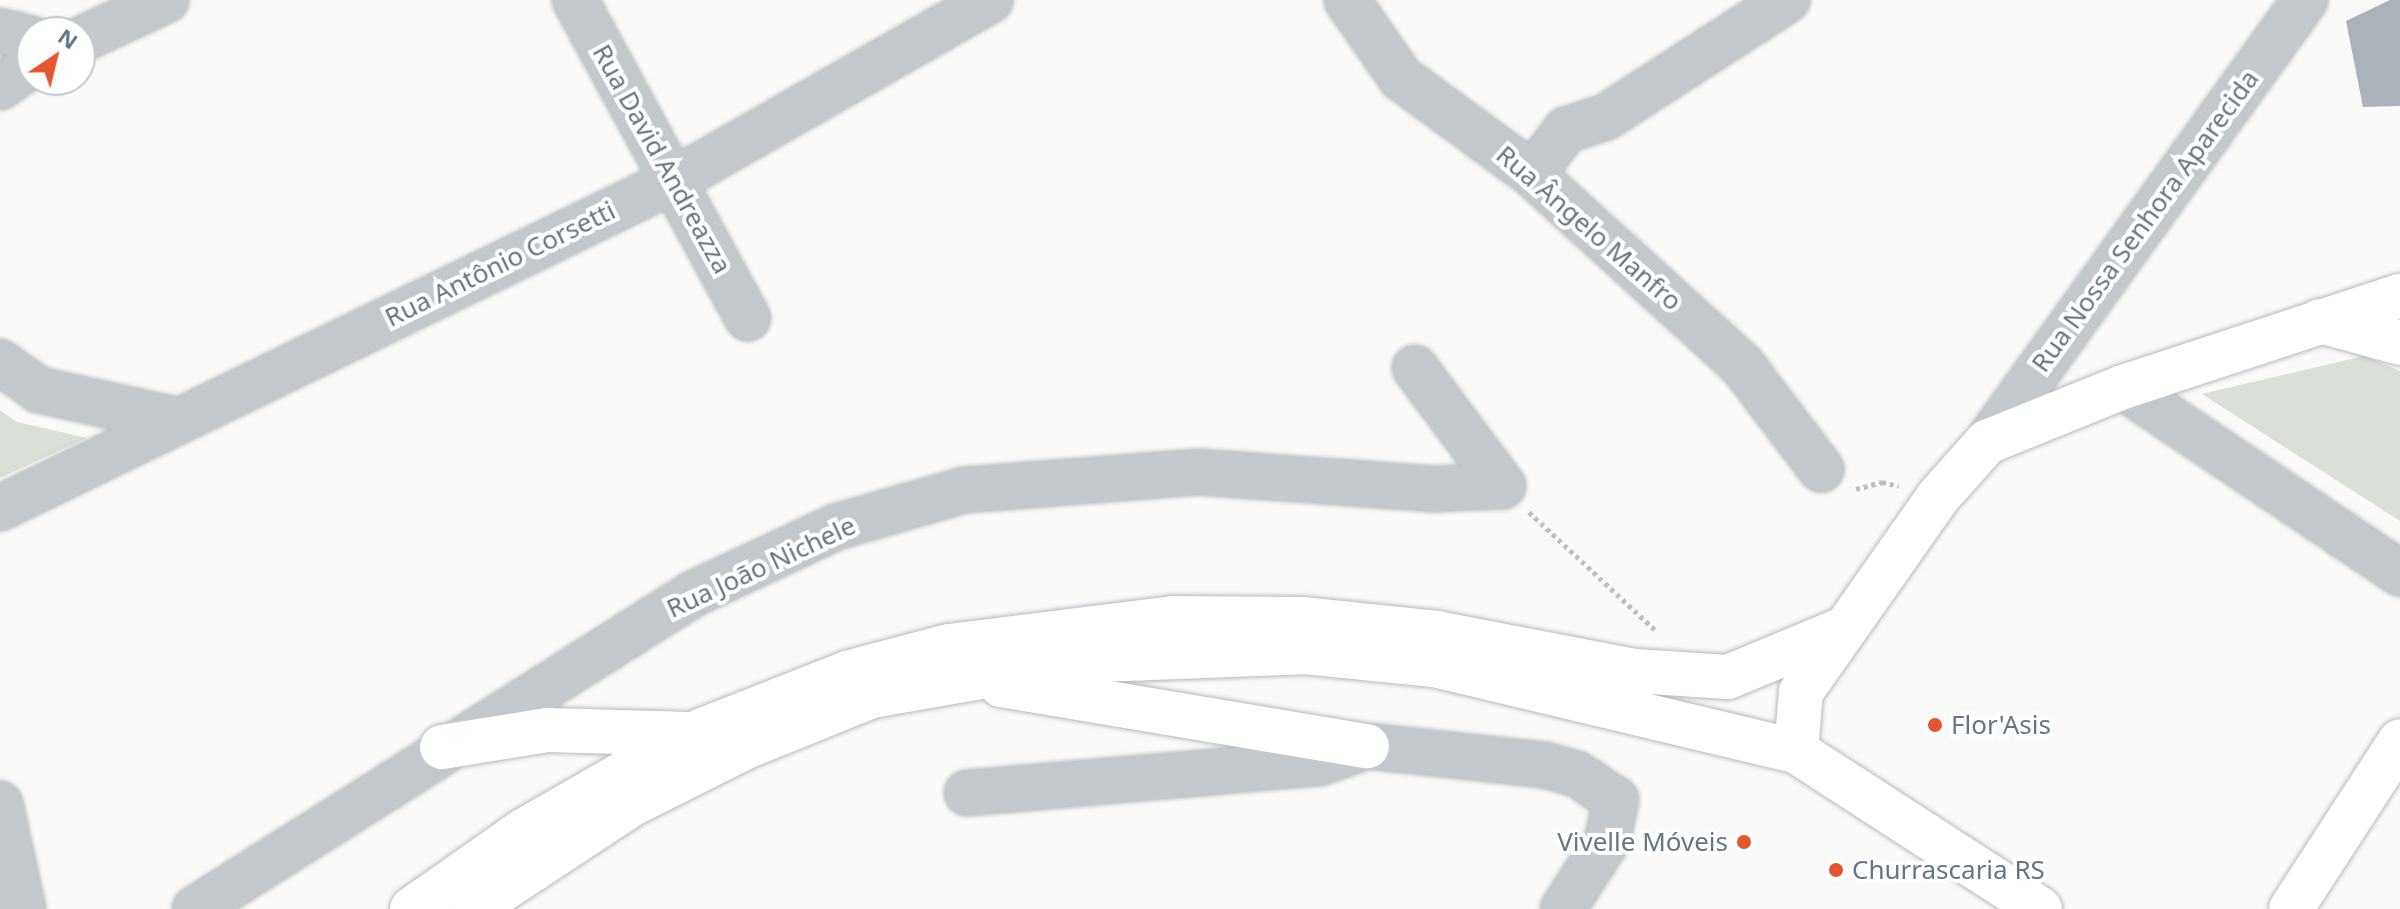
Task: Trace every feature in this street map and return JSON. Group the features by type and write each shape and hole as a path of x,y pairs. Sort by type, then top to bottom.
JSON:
{"main road":[{"path":"1796,751 1795,708 1846,628 1938,497 1987,442 2123,387 2400,296"},
{"path":"2318,321 2400,343"},
{"path":"412,909 523,831 690,735 850,672 949,646 1173,618 1302,619 1437,633 1696,677 1762,666 1846,628"},
{"path":"473,909 632,804 748,746 872,696 971,682 1073,661 1303,652 1434,665 1796,751 2040,909"},
{"path":"971,682 1367,746"},
{"path":"442,747 548,730 690,735"},
{"path":"2291,909 2400,741"}],"street":[{"name":"Rua David Andreazza","path":"575,0 748,318"},
{"name":"Rua Antônio Corsetti","path":"0,508 175,420 675,180 990,0"},
{"name":"Rua Ângelo Manfro","path":"1347,0 1401,78 1532,174 1742,365 1821,469"},
{"path":"1532,174 1566,130 1606,117 1787,0"},
{"name":"Rua Nossa Senhora Aparecida","path":"1987,442 2305,0"},
{"path":"96,32 150,5"},
{"path":"0,362 39,390 175,420"},
{"path":"1415,368 1503,486"},
{"path":"2123,387 2400,573"},
{"name":"Rua João Nichele","path":"195,909 442,747 693,594 836,527 964,490 1198,472 1433,489 1503,486"},
{"path":"967,793 1319,763 1367,746 1545,765 1604,789 1616,800 1617,819 1563,909"},
{"path":"0,804 23,909"}],"path":[{"path":"1821,469 1842,502 1882,482 1938,497"},
{"path":"1503,486 1696,677"}],"shaded area":[{"path":"2364,356 2400,371 2400,521 2202,394"},
{"path":"0,410 17,422 87,438 0,478"}],"building":[{"path":"2390,0 2400,0 2400,106 2363,107 2346,21"}],"place":[{"name":"Flor'Asis","path":"1935,725"},
{"name":"Vivelle Móveis","path":"1744,842"},
{"name":"Churrascaria RS","path":"1836,870"}]}
